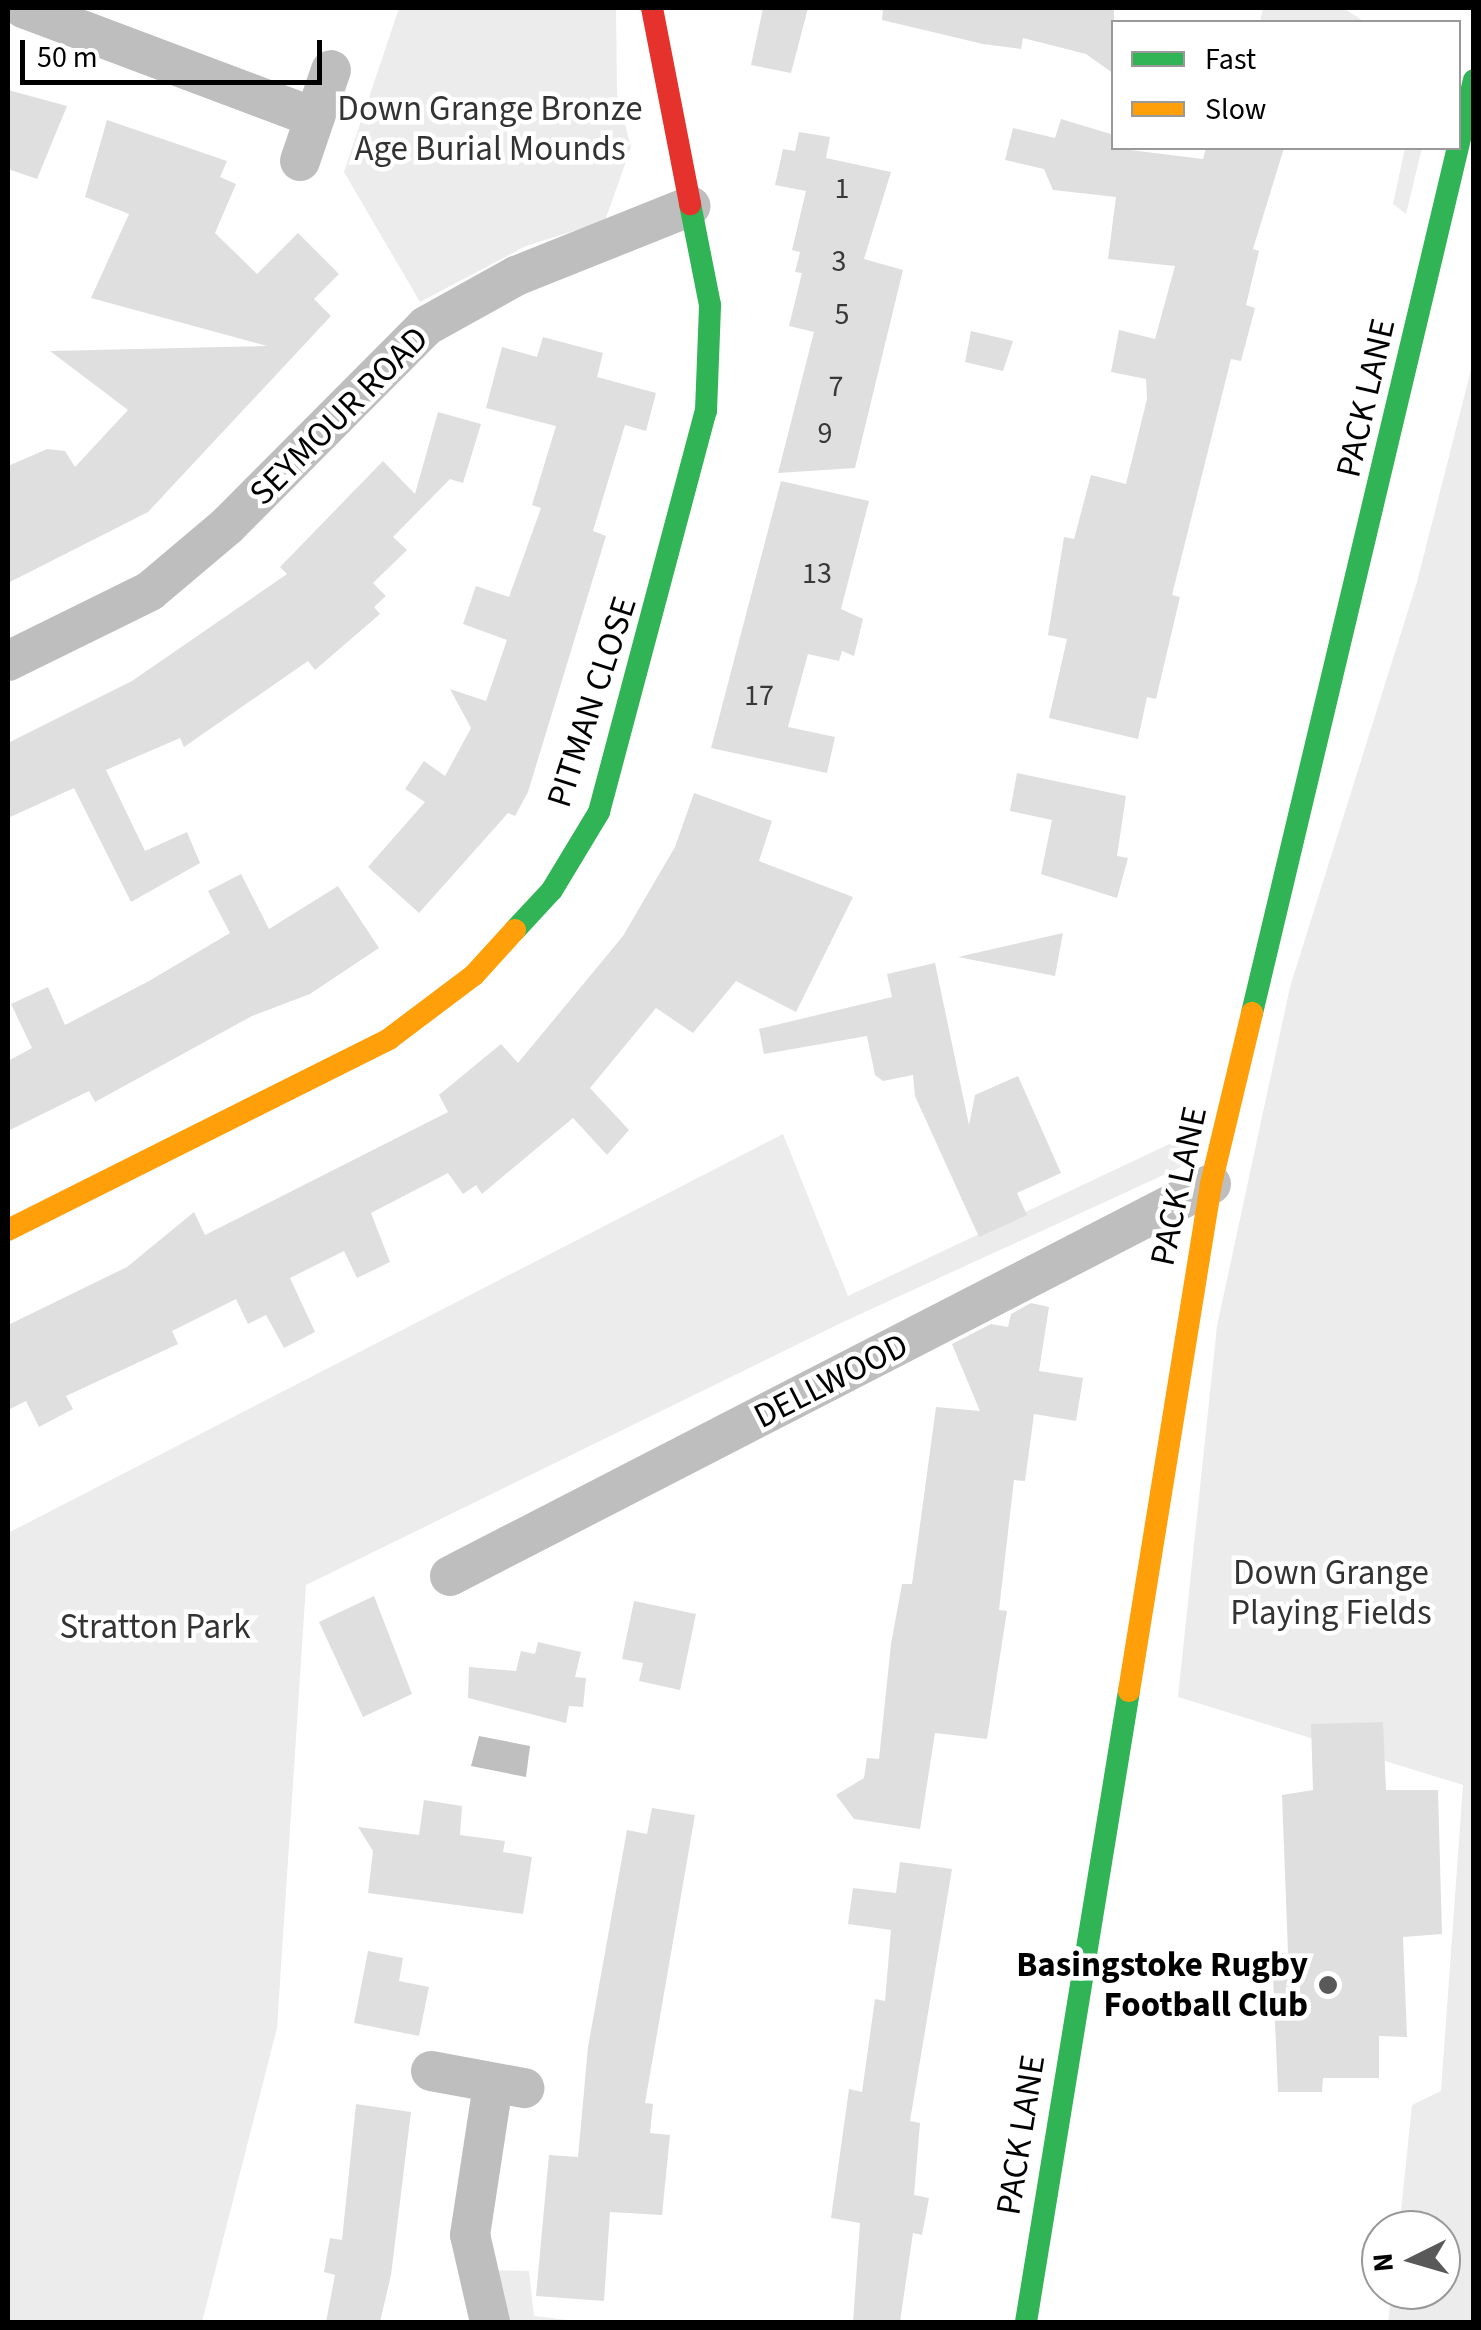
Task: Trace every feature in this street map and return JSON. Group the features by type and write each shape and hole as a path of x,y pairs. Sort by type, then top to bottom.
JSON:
{"street":[{"path":"23,8 313,118"},
{"name":"PITMAN CLOSE","path":"8,1230 389,1039 474,975 552,890 599,812 639,685 706,411 710,306 652,8"},
{"path":"300,161 331,70"},
{"name":"PACK LANE","path":"1461,135 1474,80"},
{"name":"PACK LANE","path":"1026,2322 1212,1184 1457,150"},
{"name":"SEYMOUR ROAD","path":"8,661 150,591 228,525 426,326 516,276 691,206"},
{"name":"DELLWOOD","path":"450,1576 1212,1184"},
{"path":"431,2071 508,2086 470,2235 490,2322"}],"green space":[{"name":"Down Grange Bronze Age Burial Mounds","path":"399,8 616,8 617,94 631,147 605,221 526,246 420,302 344,172"},
{"path":"1263,8 1343,8 1362,20 1260,20"},
{"path":"1405,150 1422,150 1406,214 1393,204"},
{"name":"Down Grange Playing Fields","path":"1473,362 1473,2322 1388,2322 1390,2310 1461,2310 1461,2210 1401,2210 1412,2105 1441,2091 1463,1785 1178,1697 1217,1326 1290,987 1417,582"},
{"name":"Stratton Park","path":"783,1134 848,1296 1182,1138 1181,1167 843,1322 306,1585 277,2028 202,2322 8,2322 8,1533"},
{"path":"485,2270 529,2271 534,2316 586,2322 501,2322"}],"shaded area":[{"path":"479,1736 530,1746 526,1777 471,1766"}],"building":[{"path":"763,8 808,8 791,73 751,65"},
{"path":"883,8 1114,8 1111,72 1086,54 1023,38 1021,49 882,20"},
{"path":"8,90 67,106 37,179 8,169"},
{"path":"1061,119 1111,134 1111,150 1203,159 1205,150 1283,150 1253,249 1259,251 1246,305 1255,308 1241,361 1231,359 1172,595 1180,597 1156,699 1147,697 1138,739 1049,718 1067,639 1048,635 1064,537 1074,539 1091,475 1126,484 1147,399 1146,379 1111,372 1119,330 1155,339 1175,266 1108,259 1116,197 1053,190 1044,169 1005,160 1013,128 1055,138"},
{"path":"107,120 227,161 220,177 236,184 215,233 257,274 298,233 339,274 314,299 331,316 148,512 8,583 8,466 47,449 65,451 75,467 128,410 50,351 267,346 91,298 129,214 85,197"},
{"path":"799,132 830,137 826,158 891,172 864,259 903,270 855,468 778,473 814,332 789,326 802,273 795,272 800,252 792,250 806,191 775,185 783,149 795,151"},
{"path":"971,331 1013,341 1003,371 965,362"},
{"path":"543,337 603,353 597,377 656,393 646,431 625,425 593,531 606,536 528,792 515,816 508,813 419,913 368,867 425,802 405,789 424,761 445,776 471,728 450,689 486,701 507,640 463,624 476,586 509,597 541,508 532,505 556,426 486,408 502,347 537,357"},
{"path":"438,412 481,424 463,483 450,479 393,537 407,550 373,583 386,596 374,607 380,614 315,670 308,661 184,747 180,738 106,770 145,851 187,832 200,863 131,902 74,788 8,818 8,743 132,681 287,574 280,567 383,461 415,494"},
{"path":"781,481 869,501 841,609 863,619 854,656 842,651 839,661 808,654 788,727 835,737 827,773 711,748"},
{"path":"1017,773 1126,796 1117,856 1128,858 1117,898 1041,874 1052,820 1010,811"},
{"path":"694,793 772,821 759,861 853,897 796,1012 736,981 693,1033 656,1008 590,1088 629,1130 607,1155 573,1118 482,1194 476,1185 463,1194 448,1173 371,1213 390,1262 357,1278 344,1251 290,1278 315,1332 284,1348 266,1315 248,1324 236,1299 172,1331 178,1344 66,1396 73,1409 39,1427 26,1401 8,1410 8,1325 127,1267 194,1212 205,1235 448,1112 439,1095 501,1044 518,1063 623,936 675,847"},
{"path":"241,874 269,929 338,886 379,948 310,994 252,1016 95,1102 89,1091 8,1131 8,1061 32,1048 11,1004 48,987 65,1025 149,981 230,933 208,891"},
{"path":"1063,933 1055,976 958,957"},
{"path":"935,963 969,1125 975,1095 1018,1076 1061,1173 1017,1193 1027,1215 979,1237 915,1096 913,1075 883,1081 875,1075 867,1036 764,1054 759,1029 892,997 887,974"},
{"path":"1031,1303 1049,1307 1039,1371 1083,1378 1076,1421 1034,1414 1025,1481 1014,1480 999,1610 1007,1611 987,1739 935,1733 920,1829 854,1819 836,1795 864,1778 867,1758 879,1759 891,1644 902,1584 912,1584 936,1407 980,1411 952,1344 991,1324 1008,1327 1011,1314"},
{"path":"374,1596 412,1694 363,1717 319,1622"},
{"path":"634,1601 696,1614 680,1690 639,1681 643,1663 622,1659"},
{"path":"538,1642 581,1652 575,1677 586,1678 583,1707 569,1706 566,1723 468,1698 469,1667 516,1671 521,1651 535,1654"},
{"name":"Basingstoke Rugby Football Club","path":"1383,1722 1386,1790 1438,1790 1442,1934 1403,1937 1407,2037 1379,2036 1379,2078 1323,2078 1322,2092 1278,2092 1272,1953 1288,1953 1282,1795 1313,1790 1311,1724"},
{"path":"424,1800 462,1806 460,1835 505,1841 503,1852 532,1857 523,1914 368,1893 373,1851 358,1827 419,1835"},
{"path":"652,1808 695,1815 645,2103 653,2104 650,2133 670,2135 662,2215 610,2212 604,2301 536,2296 549,2155 578,2157 588,2047 627,1830 647,1834"},
{"path":"900,1862 952,1869 910,2121 920,2123 914,2195 929,2198 922,2235 913,2233 900,2322 853,2322 860,2223 831,2218 849,2089 862,2092 875,1999 885,2001 891,1930 848,1924 853,1888 896,1893"},
{"path":"368,1951 403,1958 399,1981 429,1987 419,2036 354,2023"},
{"path":"356,2104 411,2112 391,2275 380,2322 326,2322 335,2275 324,2272 330,2238 342,2240"}],"traffic: fast":[{"path":"1461,135 1474,80"},
{"path":"1252,1013 1457,150"},
{"path":"515,930 552,890 599,812 706,411 710,305 690,204"},
{"path":"1026,2322 1129,1691"}],"traffic: slow":[{"path":"8,1230 389,1039 474,975 515,930"},
{"path":"1129,1691 1211,1184 1252,1013"}],"traffic: jam":[{"path":"652,8 690,204"}],"place":[{"name":"Basingstoke Rugby Football Club","path":"1328,1985"}]}
